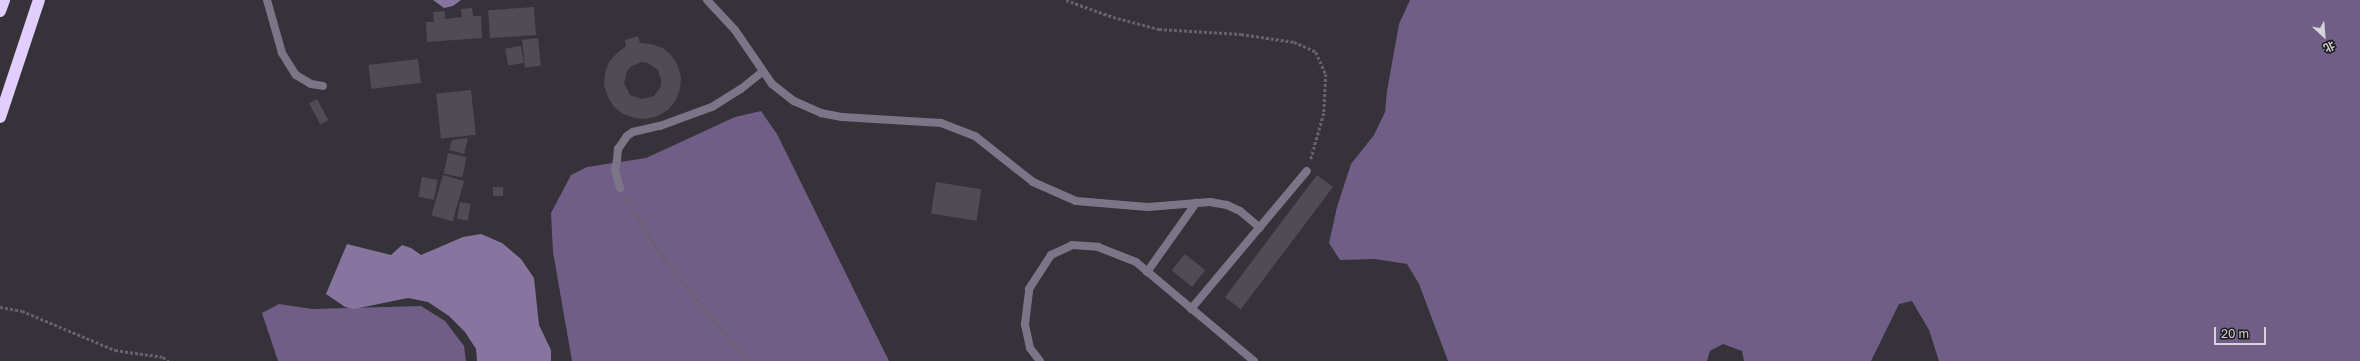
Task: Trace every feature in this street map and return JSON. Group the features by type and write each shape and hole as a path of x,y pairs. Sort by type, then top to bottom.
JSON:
{"highway":[{"path":"0,11 4,0"},
{"path":"0,117 39,0"}],"street":[{"path":"267,0 282,53 296,75 312,84 323,86"},
{"path":"707,0 735,30 762,72 772,84 794,101 821,113 842,117 941,123 975,136 1033,182 1076,201 1148,207 1210,202 1227,205 1240,211 1260,228"},
{"path":"620,188 615,170 618,149 627,136 712,107 740,89 762,72"},
{"path":"1191,309 1307,171"},
{"path":"1147,272 1196,203"},
{"path":"1040,361 1030,348 1025,324 1029,289 1051,255 1072,245 1098,247 1136,262 1254,361"}],"path":[{"path":"1066,0 1113,17 1159,30 1248,36 1294,42 1316,52 1326,74 1324,113 1307,171"},
{"path":"620,188 665,260 748,361"},
{"path":"0,307 22,311 115,350 163,357 169,361"}],"shaded area":[{"path":"433,0 461,0 453,6 444,8"},
{"path":"1410,0 2360,0 2360,361 1939,361 1929,330 1912,301 1899,304 1871,361 1744,361 1742,351 1723,344 1710,351 1707,361 1448,361 1419,284 1407,264 1375,259 1340,260 1329,243 1337,207 1351,164 1374,135 1385,112 1387,91 1399,24"},
{"path":"761,111 777,134 889,361 572,361 553,252 551,213 571,175 587,167 646,158 735,117"},
{"path":"481,234 502,243 521,259 534,278 539,325 551,350 551,361 477,361 476,349 465,332 449,316 428,302 408,298 354,309 345,307 326,294 347,244 391,255 402,245 411,248 421,255 463,237"},
{"path":"279,304 312,309 421,306 445,321 464,346 466,361 278,361 262,313"}],"building":[{"path":"534,7 536,35 490,38 488,10"},
{"path":"472,8 473,16 481,16 482,38 427,42 426,22 434,22 433,12 445,11 445,19 462,17 461,9"},
{"path":"638,36 640,43 651,44 663,48 672,56 678,66 681,78 680,89 676,100 668,110 658,116 646,119 635,118 623,114 614,107 608,97 604,85 605,73 609,62 626,46 625,40","holes":["642,62 648,63 658,70 661,86 654,96 642,99 630,95 624,83 627,71 632,66"]},
{"path":"538,38 541,66 525,68 522,40"},
{"path":"521,46 524,63 508,66 505,49"},
{"path":"418,59 421,83 371,89 368,65"},
{"path":"471,90 476,135 441,138 436,94"},
{"path":"317,99 328,120 320,124 309,103"},
{"path":"468,138 464,154 449,150 452,140"},
{"path":"448,153 467,157 462,177 444,174"},
{"path":"443,175 464,181 453,221 431,215"},
{"path":"1317,175 1333,187 1241,309 1225,297"},
{"path":"422,177 438,180 434,200 418,197"},
{"path":"936,182 981,189 976,221 931,214"},
{"path":"493,187 503,187 503,196 493,196"},
{"path":"460,202 471,204 468,221 457,219"},
{"path":"1185,254 1205,270 1192,287 1172,270"}]}
